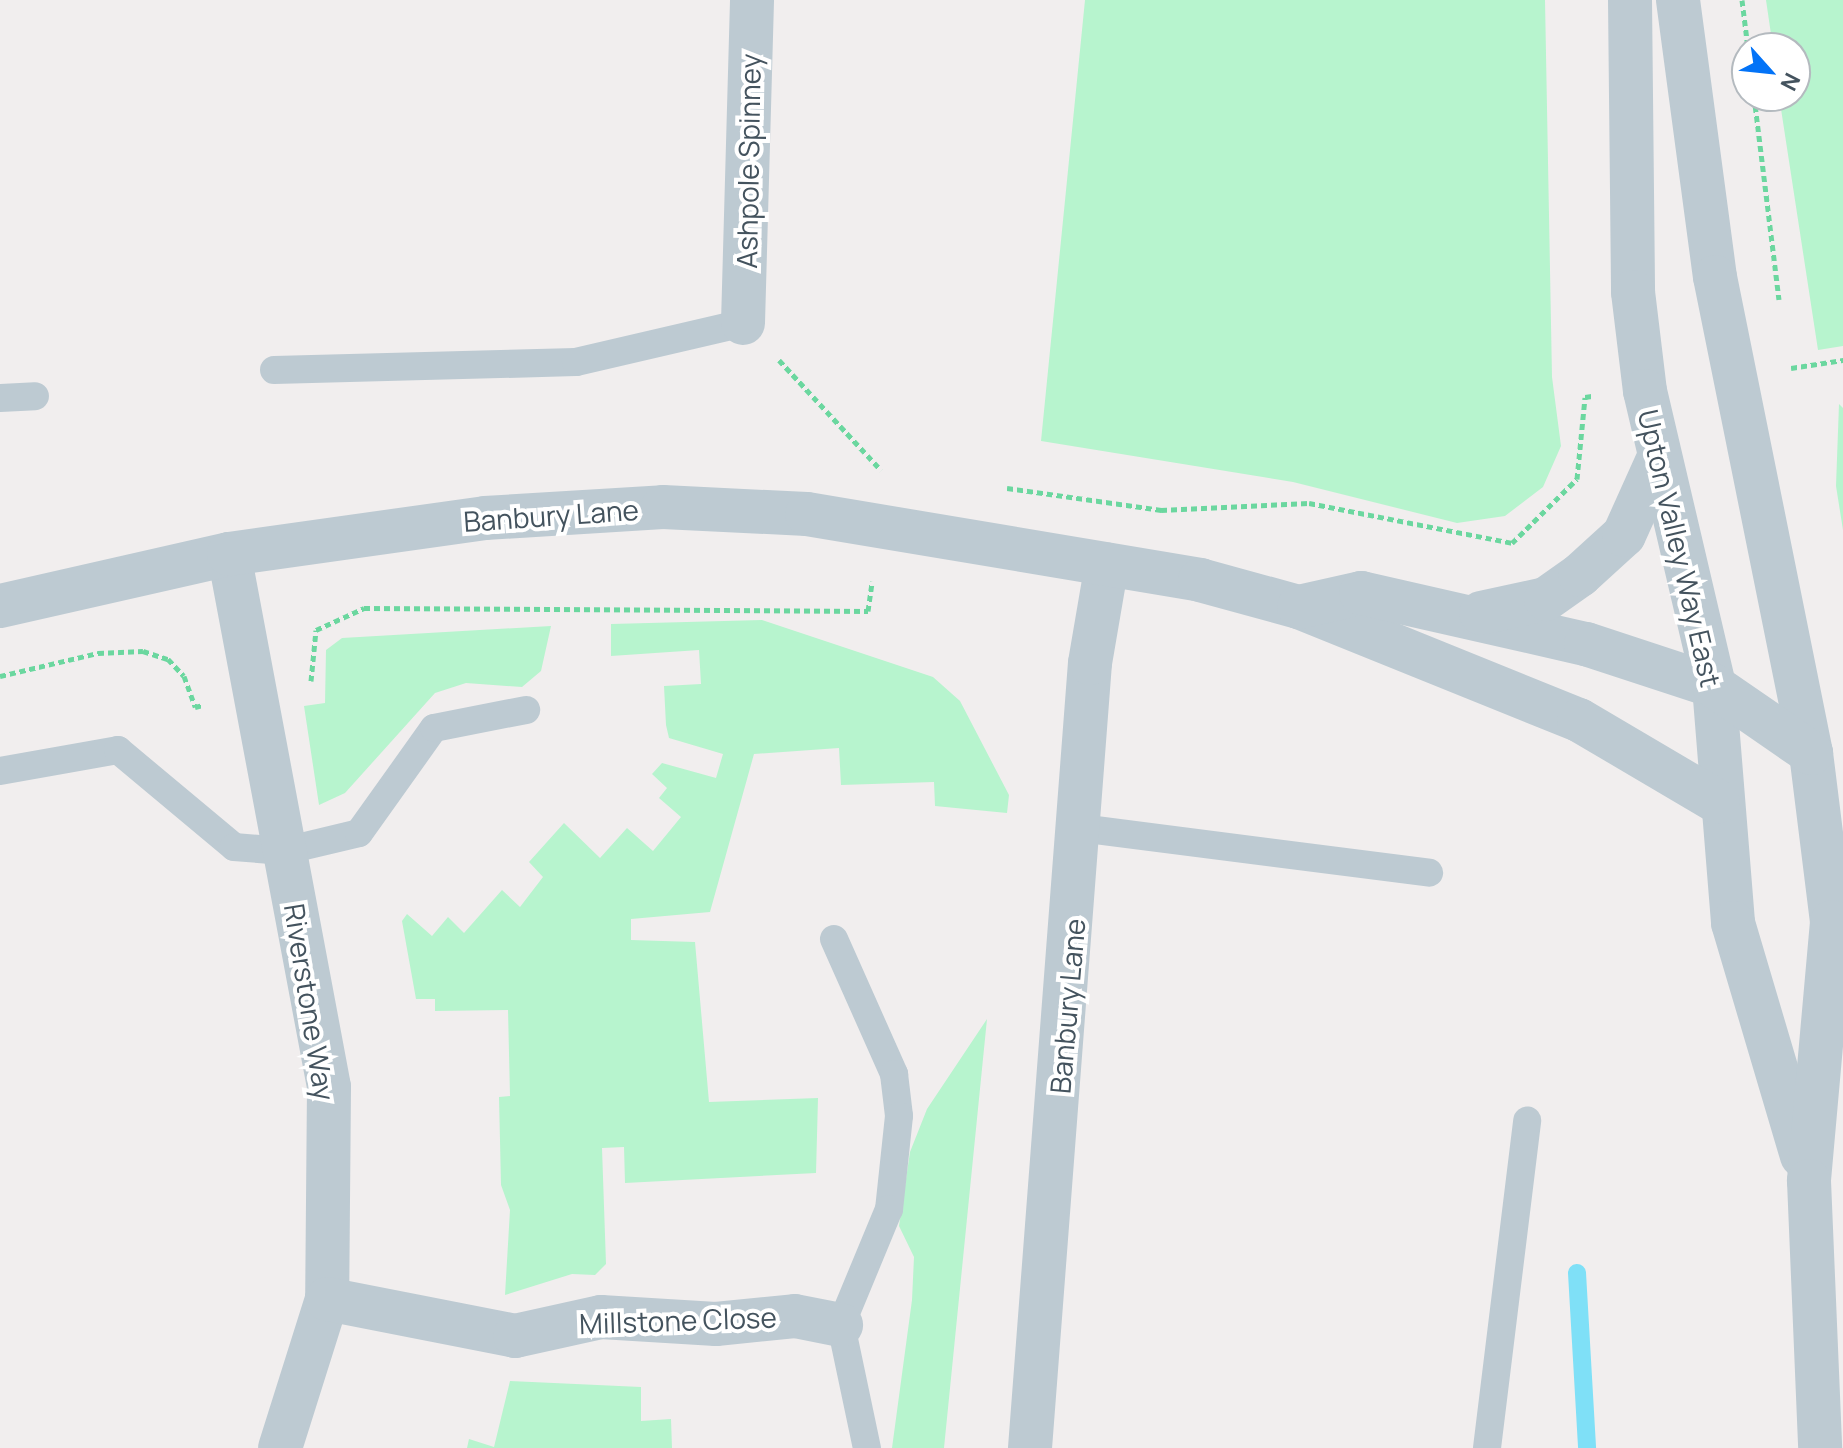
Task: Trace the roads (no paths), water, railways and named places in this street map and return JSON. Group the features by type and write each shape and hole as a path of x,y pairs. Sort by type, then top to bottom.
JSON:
{"street":[{"name":"Ashpole Spinney","path":"743,323 752,0"},
{"name":"Upton Valley Way East","path":"1630,0 1633,292 1659,457 1714,686 1718,802 1733,923 1809,1181"},
{"name":"Upton Valley Way East","path":"1678,0 1715,277 1811,753 1832,922 1809,1181 1820,1448"},
{"path":"1475,614 1546,599 1580,575 1624,535 1659,457"},
{"name":"Banbury Lane","path":"0,606 229,554 485,518 663,507 878,523 1107,564 1299,607 1579,720 1718,802"},
{"name":"Riverstone Way","path":"229,554 329,1087 327,1299 280,1448"},
{"name":"Banbury Lane","path":"1030,1448 1080,828 1090,663 1107,564"},
{"name":"Banbury Lane","path":"1299,607 1361,593 1475,614 1714,686 1811,753"},
{"name":"Millstone Close","path":"327,1299 515,1336 601,1317 716,1324 795,1316 841,1325"}],"lane":[{"path":"274,370 576,362 743,323"},
{"path":"0,398 35,396"},
{"path":"0,771 118,750 234,847 284,851 359,833 434,728 526,710"},
{"path":"1080,828 1429,873"},
{"path":"834,939 894,1074 899,1116 889,1209 841,1325 867,1448"},
{"path":"1487,1448 1527,1120"}],"waterway":[{"path":"1577,1273 1587,1448"}]}
